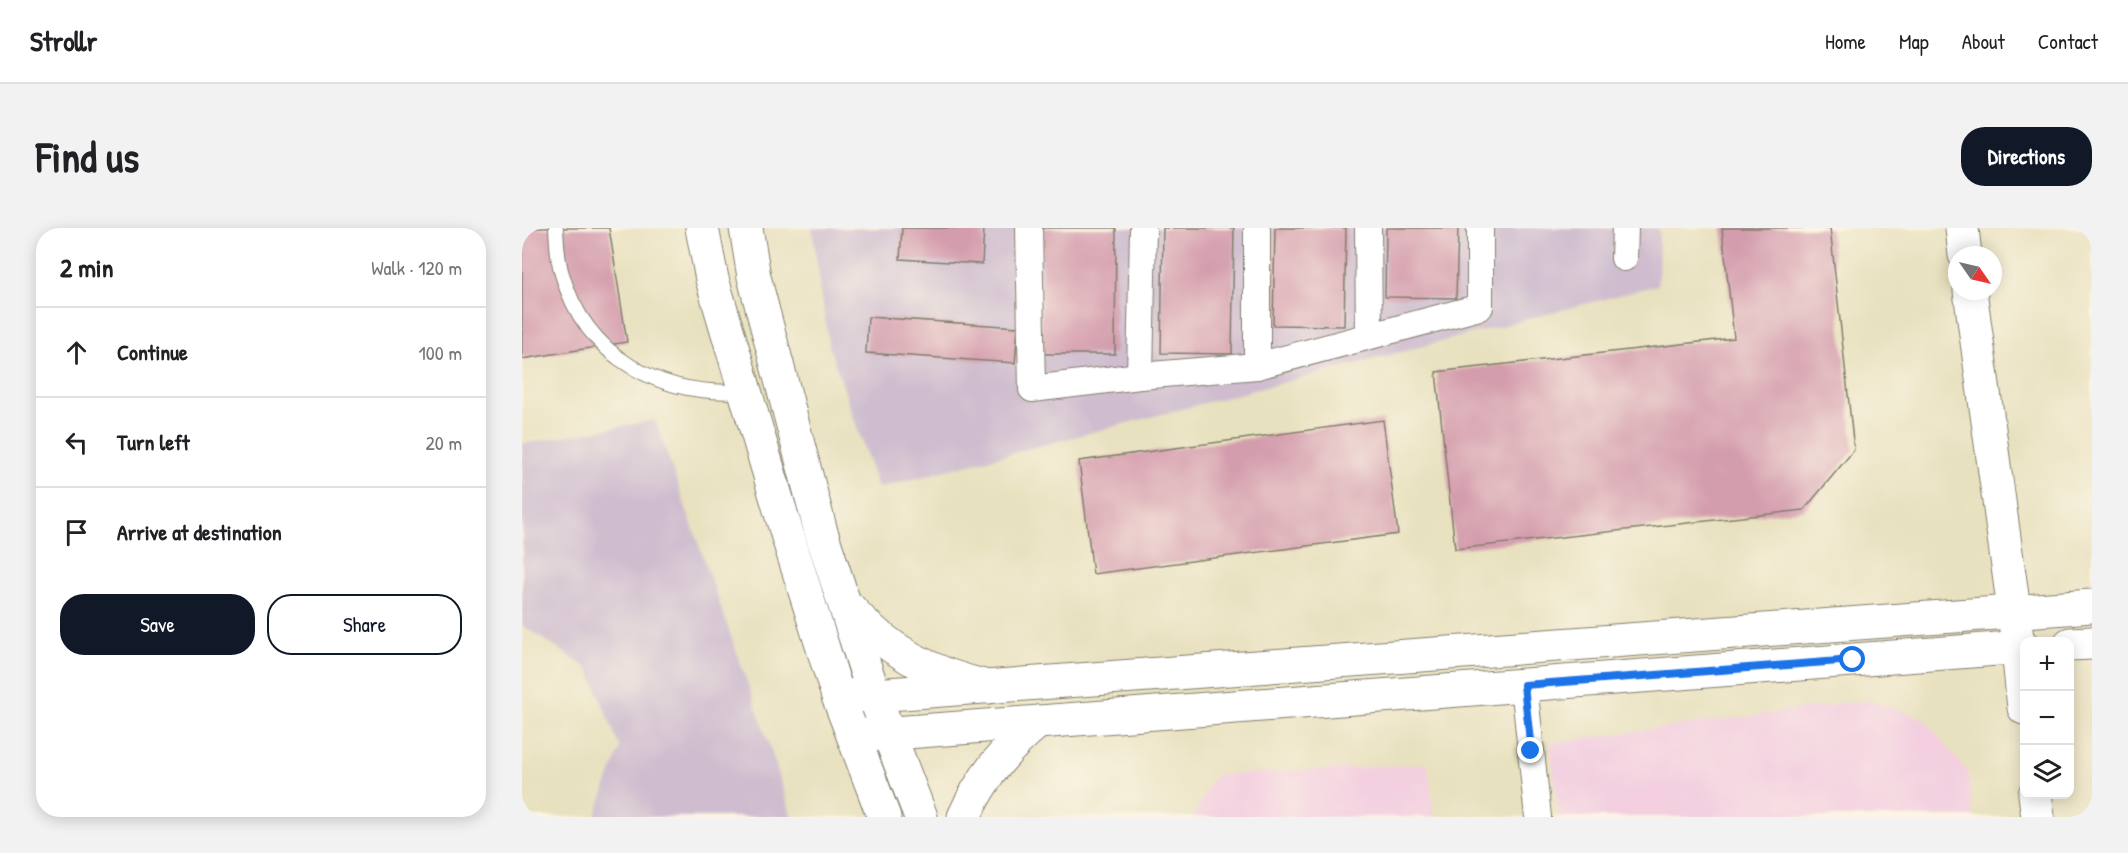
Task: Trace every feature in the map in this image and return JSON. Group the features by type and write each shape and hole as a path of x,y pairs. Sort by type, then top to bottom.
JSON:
{"main road":[{"path":"702,228 712,279 788,537 838,696 884,817"},
{"path":"746,228 760,300 821,532 874,695 921,817"},
{"path":"1962,228 1964,246"},
{"path":"1971,300 2020,642"},
{"path":"843,601 877,636 906,656 939,673 963,682 988,687"},
{"path":"838,696 2092,606"},
{"path":"2074,644 2092,643"},
{"path":"854,736 2020,647"},
{"path":"964,817 980,786 995,764 1018,738 1038,722"},
{"path":"2036,799 2038,817"}],"street":[{"path":"1029,228 1032,389 1140,376 1257,366 1480,307 1480,228"},
{"path":"1140,376 1143,228"},
{"path":"1257,228 1257,366"},
{"path":"1368,228 1369,336"},
{"path":"1624,258 1625,228"},
{"path":"1524,685 1538,817"}],"lane":[{"path":"556,228 561,274 570,296 588,326 612,352 651,378 673,386 720,393 744,391"}],"shaded area":[{"path":"812,228 1659,228 1658,285 878,488 829,346"},
{"path":"655,420 770,747 792,817 595,817 620,748 589,669 522,625 522,444"},
{"path":"1869,700 1924,719 1968,773 1973,817 1559,817 1550,743"},
{"path":"1428,764 1434,817 1193,817 1214,775"}],"building":[{"path":"522,228 609,228 627,342 522,359"},
{"path":"902,228 984,228 982,264 900,259"},
{"path":"1042,228 1116,228 1115,354 1041,354"},
{"path":"1163,228 1234,228 1232,354 1161,353"},
{"path":"1275,228 1346,228 1344,326 1273,325"},
{"path":"1386,228 1458,228 1456,298 1385,297"},
{"path":"1722,228 1830,228 1854,450 1804,510 1455,549 1436,372 1734,338"},
{"path":"868,317 1018,327 1015,363 866,353"},
{"path":"1383,420 1398,534 1093,574 1079,461"}],"route":[{"path":"1531,751 1524,685 1853,660"}]}
